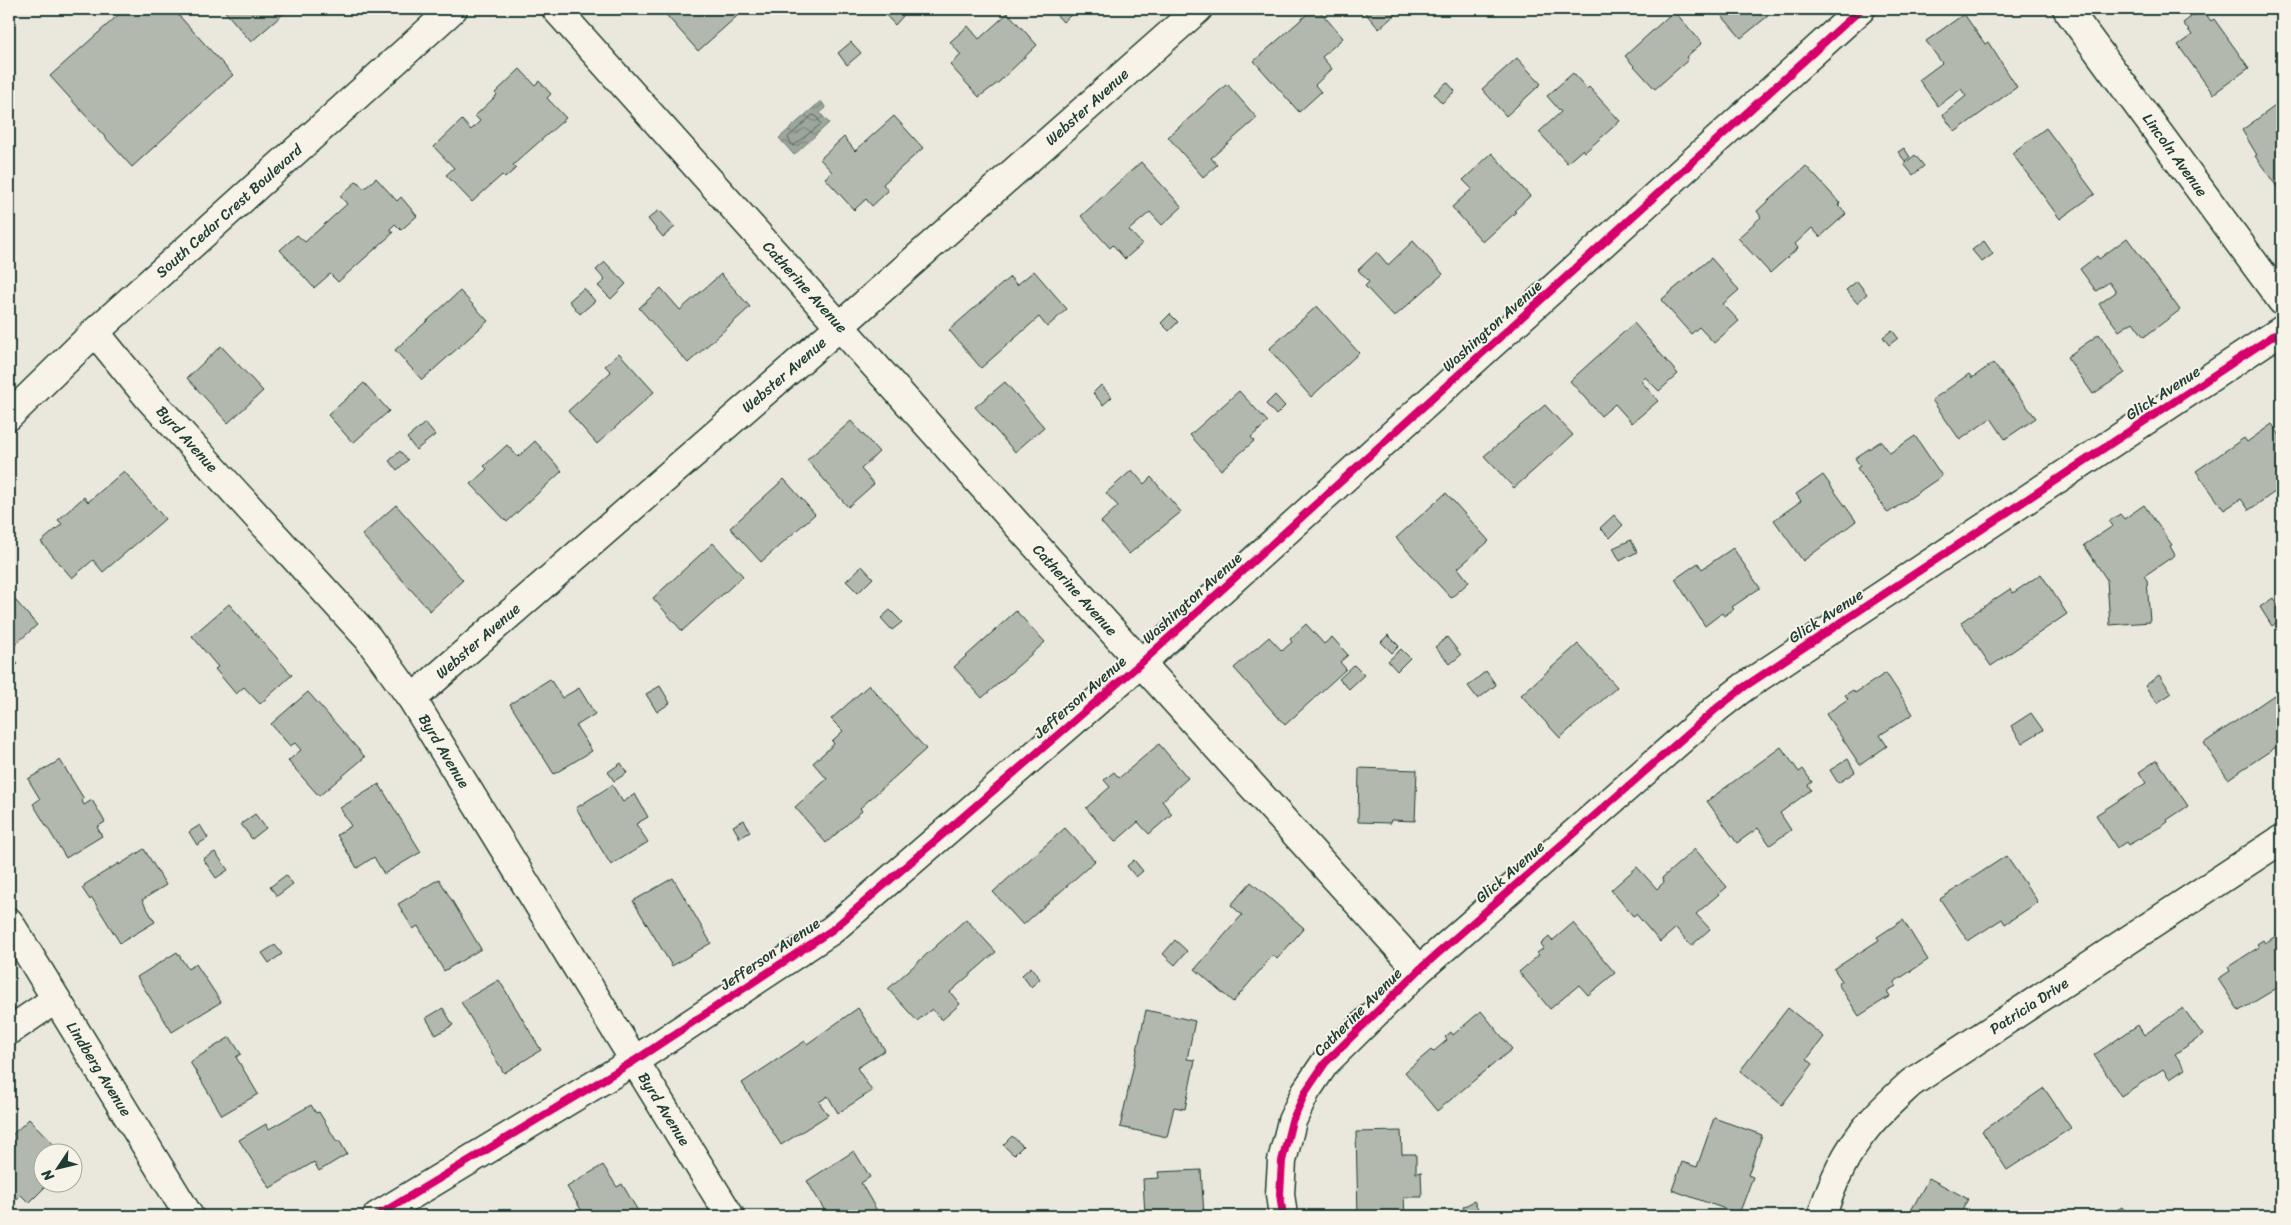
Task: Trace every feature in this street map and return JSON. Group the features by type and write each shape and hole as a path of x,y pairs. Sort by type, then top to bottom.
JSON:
{"street":[{"name":"South Cedar Crest Boulevard","path":"9,416 95,332 453,9"},
{"name":"Catherine Avenue","path":"556,9 1141,663 1419,970 1325,1063 1306,1091 1292,1122 1282,1161 1280,1194 1283,1216"},
{"name":"Webster Avenue","path":"412,699 840,326 1198,9"},
{"name":"Washington Avenue","path":"1141,663 1861,9"},
{"name":"Lincoln Avenue","path":"2067,9 2282,300"},
{"name":"Glick Avenue","path":"1419,970 1717,708 1744,687 2282,330"},
{"name":"Byrd Avenue","path":"95,332 148,397 368,638 412,699 730,1216"},
{"name":"Jefferson Avenue","path":"377,1216 634,1061 832,930 1141,663"},
{"name":"Patricia Drive","path":"1822,1216 1828,1196 1847,1156 1867,1127 1911,1083 2282,839"},
{"name":"Lindberg Avenue","path":"9,922 189,1216"},
{"path":"9,1031 56,998"}],"water":[{"path":"821,101 826,108 820,113 829,123 794,155 779,138"}],"building":[{"path":"125,9 173,9 233,75 132,167 50,76"},
{"path":"223,9 289,9 251,42"},
{"path":"661,9 745,9 698,51"},
{"path":"885,9 896,9 903,16 895,25 882,11"},
{"path":"1051,9 1078,9 1063,22"},
{"path":"1313,9 1318,9 1343,38 1322,57 1332,69 1315,85 1321,92 1299,112 1254,61"},
{"path":"1362,9 1398,9 1399,11 1379,29"},
{"path":"1716,9 1763,9 1769,15 1741,38"},
{"path":"2202,9 2211,21 2214,19 2249,68 2213,94 2178,45 2192,35 2183,23"},
{"path":"1674,11 1702,43 1686,57 1688,60 1655,89 1625,56"},
{"path":"1008,13 1037,45 999,82 979,97 950,65 961,55 950,42 968,26 979,39"},
{"path":"1964,14 1985,44 1988,42 2017,87 1955,132 1943,115 1966,96 1961,89 1938,106 1919,80 1942,63 1926,41"},
{"path":"851,42 861,53 847,65 838,53"},
{"path":"1517,58 1541,84 1506,116 1482,89"},
{"path":"520,69 535,85 539,81 551,94 547,98 566,118 513,165 516,168 505,178 502,175 472,202 446,175 454,168 434,147 462,120 471,130 480,121 475,116"},
{"path":"1573,73 1587,89 1589,87 1620,121 1585,152 1583,149 1567,163 1539,132 1561,112 1547,96"},
{"path":"1447,82 1455,91 1442,103 1434,94"},
{"path":"1227,84 1257,118 1211,158 1217,165 1203,177 1168,137"},
{"path":"2282,101 2282,194 2255,156 2257,155 2242,130"},
{"path":"894,116 923,148 883,184 888,191 872,206 866,199 854,210 825,178 832,172 820,159 844,137 855,151"},
{"path":"2046,128 2095,194 2060,219 2012,153"},
{"path":"1904,148 1910,157 1905,161 1898,152"},
{"path":"1492,153 1530,196 1514,211 1516,212 1483,242 1452,207 1472,189 1463,180"},
{"path":"1915,155 1924,166 1913,175 1904,164"},
{"path":"1141,162 1182,207 1162,225 1150,212 1129,230 1142,244 1125,259 1113,245 1110,248 1081,216"},
{"path":"1806,166 1840,203 1838,205 1846,214 1820,237 1812,228 1795,244 1798,248 1770,273 1738,238 1761,217 1757,211"},
{"path":"376,178 397,201 401,197 417,216 401,230 395,224 390,229 393,233 338,282 330,274 314,288 280,250 297,235 305,242 347,204 340,196 357,181 364,189"},
{"path":"659,210 675,227 663,237 648,219"},
{"path":"2127,238 2180,310 2144,337 2133,322 2119,331 2099,304 2116,292 2109,282 2096,291 2080,269 2097,256 2099,259"},
{"path":"1413,241 1443,274 1394,317 1365,286 1369,282 1358,270 1377,252 1388,265"},
{"path":"1984,241 1993,254 1982,262 1972,250"},
{"path":"1711,258 1739,290 1723,304 1739,321 1714,343 1699,327 1691,334 1661,300"},
{"path":"605,262 626,284 611,299 598,286 605,280 596,270"},
{"path":"1034,271 1067,309 1047,327 1039,317 981,368 949,330 1010,277 1017,285"},
{"path":"721,274 750,307 688,363 639,308 661,288 680,310"},
{"path":"1857,281 1867,294 1857,303 1846,290"},
{"path":"584,288 595,301 580,314 569,301"},
{"path":"460,291 488,321 422,380 395,350"},
{"path":"1317,306 1359,353 1311,397 1269,349"},
{"path":"1170,314 1178,322 1169,331 1161,323"},
{"path":"1634,323 1678,374 1659,391 1645,377 1641,381 1658,401 1632,423 1615,404 1601,416 1570,381"},
{"path":"1892,330 1898,338 1889,345 1883,337"},
{"path":"2099,334 2125,373 2093,394 2067,357"},
{"path":"221,346 263,391 228,423 187,378"},
{"path":"619,353 654,392 597,444 568,411 611,372 605,366"},
{"path":"1993,363 2036,418 2005,439 1991,418 1960,440 1932,400 1969,374 1972,378"},
{"path":"1005,382 1044,427 1015,452 975,407"},
{"path":"364,383 389,411 353,443 328,415"},
{"path":"1101,385 1112,397 1103,405 1093,393"},
{"path":"1239,391 1268,422 1251,437 1254,441 1221,470 1190,435"},
{"path":"1275,395 1285,406 1276,415 1266,404"},
{"path":"1545,405 1573,435 1514,488 1484,456"},
{"path":"851,421 879,452 861,469 874,484 848,507 807,460"},
{"path":"425,423 435,435 416,450 407,438"},
{"path":"2272,424 2282,438 2282,487 2249,510 2241,499 2224,510 2196,471 2244,438 2247,442"},
{"path":"1915,436 1942,476 1888,513 1857,468 1860,466 1855,458 1881,441 1890,453"},
{"path":"535,441 562,471 507,522 471,484 487,469 484,466 507,445 518,457"},
{"path":"400,451 408,460 397,470 389,461"},
{"path":"1132,470 1144,484 1151,477 1181,512 1129,554 1101,522 1118,506 1106,493"},
{"path":"124,471 165,519 103,572 93,560 72,578 41,542 62,524 58,520 84,497 88,502"},
{"path":"1823,475 1856,521 1803,561 1774,520 1801,501 1796,494"},
{"path":"784,479 815,514 761,562 730,528"},
{"path":"1446,493 1489,541 1458,568 1469,582 1451,598 1396,538"},
{"path":"396,505 463,580 430,611 362,535"},
{"path":"2144,505 2172,545 2170,546 2175,555 2144,576 2147,580 2150,622 2110,625 2107,580 2084,545 2113,526 2109,521 2120,514 2124,519"},
{"path":"1614,515 1623,525 1610,538 1600,528"},
{"path":"1631,540 1637,552 1620,561 1613,548"},
{"path":"713,543 743,576 682,631 653,598"},
{"path":"1733,548 1760,588 1732,607 1734,609 1724,616 1722,613 1705,626 1675,579 1698,563 1702,569"},
{"path":"862,566 873,578 858,593 846,581"},
{"path":"2041,574 2067,614 1991,666 1961,622 2010,589 2013,593"},
{"path":"9,593 37,625 9,650"},
{"path":"2273,598 2282,612 2282,619 2272,626 2260,607"},
{"path":"229,604 292,675 260,704 244,687 236,694 215,669 218,667 192,636"},
{"path":"890,610 902,622 892,630 881,618"},
{"path":"1016,611 1045,642 982,698 954,667"},
{"path":"1306,624 1324,644 1332,637 1348,655 1340,662 1346,669 1285,725 1234,668 1269,637 1282,651 1292,642 1290,639"},
{"path":"1388,635 1399,646 1392,653 1381,642"},
{"path":"1447,637 1461,655 1450,664 1435,647"},
{"path":"1578,644 1617,687 1560,738 1521,695"},
{"path":"1401,649 1410,658 1397,671 1388,661"},
{"path":"9,654 18,664 9,672"},
{"path":"1354,665 1364,675 1349,689 1339,679"},
{"path":"1486,671 1496,685 1478,699 1468,686"},
{"path":"1886,673 1913,714 1880,735 1887,746 1860,765 1826,714 1848,699 1845,695 1853,690 1855,693"},
{"path":"2159,675 2172,693 2157,703 2145,686"},
{"path":"550,679 562,698 579,688 595,714 576,726 592,751 554,774 510,704"},
{"path":"869,685 926,749 860,808 862,811 826,843 795,807 827,779 813,763 834,744 832,741 843,731 831,719"},
{"path":"660,686 670,703 657,712 646,694"},
{"path":"308,692 365,757 319,796 288,761 301,750 295,743 290,746 271,724"},
{"path":"2274,695 2282,707 2282,743 2228,779 2204,743"},
{"path":"2031,713 2043,730 2022,743 2011,726"},
{"path":"1159,744 1188,778 1162,801 1172,814 1149,834 1138,822 1115,842 1086,808 1110,787 1104,780 1114,772 1119,778"},
{"path":"1781,747 1799,772 1803,769 1812,782 1808,785 1811,790 1780,813 1791,830 1770,845 1758,828 1737,843 1707,801"},
{"path":"1848,759 1855,772 1838,783 1830,770"},
{"path":"60,760 84,799 82,801 84,805 92,800 105,822 97,827 102,836 66,858 33,804 40,799 28,779"},
{"path":"2157,760 2188,806 2167,820 2168,822 2162,826 2128,845 2126,842 2117,848 2096,815 2146,783 2139,772"},
{"path":"621,763 627,773 614,781 608,772"},
{"path":"1359,768 1417,770 1415,821 1391,820 1390,823 1358,822"},
{"path":"379,784 421,852 384,874 374,857 357,868 337,835 351,826 340,808"},
{"path":"612,785 623,802 635,794 648,817 636,824 648,842 611,865 576,808"},
{"path":"255,814 266,828 252,839 241,824"},
{"path":"744,820 750,832 740,838 733,826"},
{"path":"200,825 208,838 197,845 189,832"},
{"path":"1065,828 1095,861 1023,925 993,892"},
{"path":"144,849 166,885 142,900 155,922 120,943 92,898 90,900 82,888"},
{"path":"1695,849 1727,887 1696,914 1710,929 1691,946 1676,928 1660,942 1636,914 1633,916 1611,890 1637,867 1657,889 1664,882 1662,878"},
{"path":"215,852 228,870 216,878 203,859"},
{"path":"2006,856 2038,902 2005,924 2002,919 1968,941 1940,899"},
{"path":"1134,860 1143,871 1136,877 1127,866"},
{"path":"286,875 293,884 277,896 270,887"},
{"path":"673,878 711,943 672,966 633,901"},
{"path":"439,879 481,949 444,971 418,926 413,929 398,904"},
{"path":"1251,882 1304,928 1277,959 1273,955 1233,1002 1195,969 1242,915 1231,905"},
{"path":"966,919 996,952 950,992 960,1004 942,1020 932,1009 917,1021 888,989"},
{"path":"1903,920 1928,960 1894,982 1896,986 1887,991 1890,996 1859,1016 1838,984 1842,981 1834,969 1879,940 1877,937"},
{"path":"1573,923 1615,973 1588,995 1579,985 1550,1009 1519,972 1539,955 1537,953 1544,948 1541,944 1549,937 1552,941"},
{"path":"2282,932 2282,985 2239,1011 2218,979 2230,971 2228,967 2259,947 2257,944 2263,940 2265,943"},
{"path":"1175,940 1187,951 1175,965 1163,954"},
{"path":"275,945 282,954 269,963 262,953"},
{"path":"177,952 188,969 196,964 221,1002 172,1032 137,977"},
{"path":"1031,967 1040,979 1031,987 1022,975"},
{"path":"499,980 541,1050 504,1073 461,1002"},
{"path":"443,1008 453,1025 436,1035 426,1018"},
{"path":"858,1008 885,1050 857,1068 872,1091 838,1113 828,1096 819,1102 828,1115 781,1145 742,1083 805,1041 807,1044"},
{"path":"1788,1008 1824,1037 1807,1059 1813,1064 1782,1105 1740,1071"},
{"path":"2183,1008 2203,1035 2175,1054 2185,1069 2170,1079 2163,1069 2121,1096 2094,1055 2138,1025 2144,1035"},
{"path":"1146,1010 1195,1021 1187,1059 1195,1060 1185,1109 1174,1107 1167,1137 1120,1127"},
{"path":"1481,1011 1512,1049 1437,1111 1405,1072 1431,1050 1433,1052 1447,1040 1445,1037 1451,1032 1453,1035"},
{"path":"230,1037 241,1054 236,1057 258,1094 222,1115 190,1062"},
{"path":"2044,1088 2071,1128 2007,1170 1982,1131"},
{"path":"311,1105 316,1113 319,1112 337,1142 339,1140 347,1154 319,1171 314,1162 270,1188 239,1140 266,1124 269,1129"},
{"path":"1714,1118 1762,1135 1748,1175 1753,1177 1739,1214 1672,1190 1682,1162 1697,1167"},
{"path":"29,1119 51,1142 32,1142 32,1192 40,1192 29,1203 21,1195 9,1207 9,1138"},
{"path":"1401,1131 1402,1154 1416,1154 1416,1173 1421,1172 1422,1197 1404,1197 1405,1216 1358,1216 1356,1132"},
{"path":"1012,1136 1023,1146 1014,1155 1003,1145"},
{"path":"854,1151 870,1177 861,1183 880,1216 828,1216 807,1181"},
{"path":"603,1165 617,1187 622,1184 641,1216 585,1216 567,1187"},
{"path":"1201,1170 1204,1215 1207,1216 1145,1216 1143,1179 1159,1178 1158,1172"},
{"path":"1929,1178 1968,1199 1959,1216 1908,1216"},
{"path":"1474,1201 1480,1212 1467,1216 1463,1207"},
{"path":"2122,1207 2129,1216 2111,1216 2110,1214"}],"cycle path":[{"path":"377,1216 634,1061 832,930 1141,663 1861,9"},
{"path":"1283,1216 1280,1194 1282,1161 1292,1121 1306,1091 1325,1063 1419,970 1717,708 1744,687 2282,330"}]}
